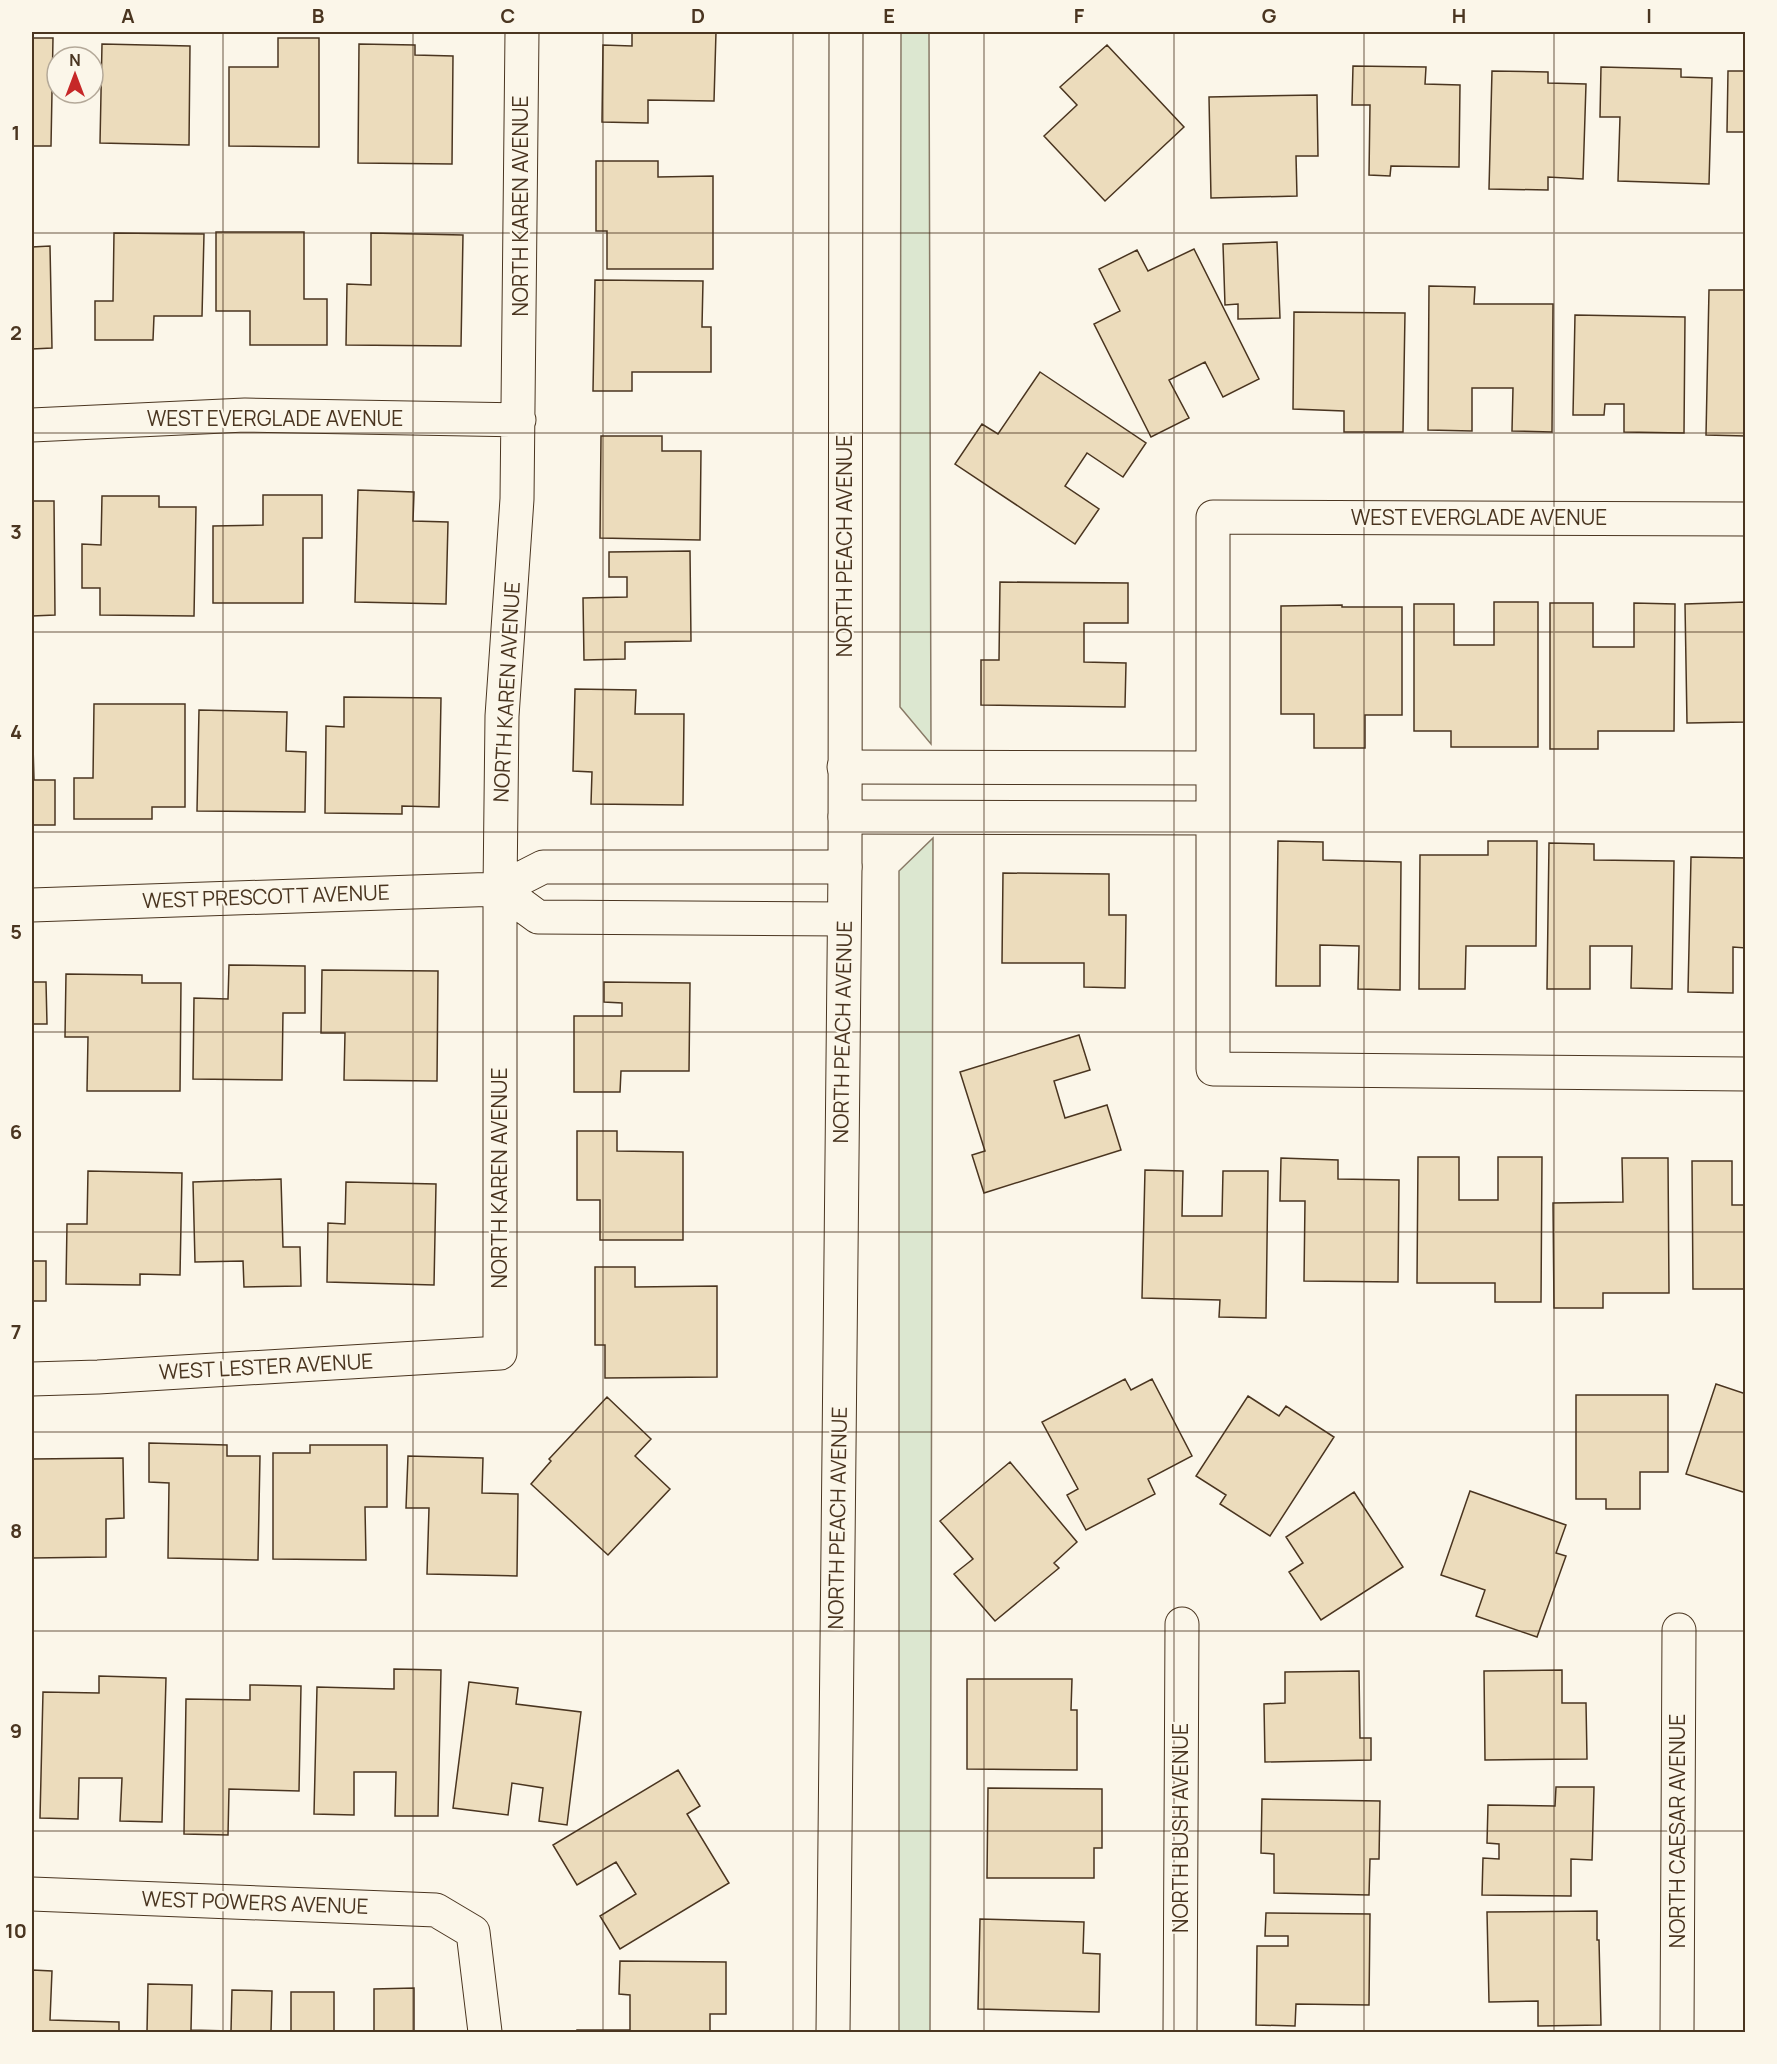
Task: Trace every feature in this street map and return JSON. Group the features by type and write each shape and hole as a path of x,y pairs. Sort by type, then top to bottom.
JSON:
{"street":[{"name":"NORTH KAREN AVENUE","path":"500,1353 502,716 517,499 522,32"},
{"name":"NORTH PEACH AVENUE","path":"833,2032 845,867 846,32"},
{"name":"WEST EVERGLADE AVENUE","path":"32,425 245,416 519,420"},
{"name":"WEST EVERGLADE AVENUE","path":"1212,768 1213,517 1746,519"},
{"path":"844,766 1212,768 1213,1069 1746,1074"},
{"path":"845,817 1212,818"},
{"name":"WEST PRESCOTT AVENUE","path":"32,904 500,889 543,867 845,867"},
{"path":"500,889 538,917 844,919"},
{"name":"WEST LESTER AVENUE","path":"32,1379 500,1353"},
{"name":"NORTH BUSH AVENUE","path":"1180,2032 1182,1624"},
{"name":"NORTH CAESAR AVENUE","path":"1677,2032 1679,1630"},
{"name":"WEST POWERS AVENUE","path":"32,1894 436,1910 474,1932 485,2032"}],"green space":[{"path":"901,32 929,32 931,744 900,707"},
{"path":"933,838 930,2032 899,2032 899,871"}],"building":[{"path":"632,32 716,32 714,101 648,100 648,123 602,122 603,45 632,46"},
{"path":"32,38 53,38 53,45 45,45 45,105 52,105 51,146 32,146"},
{"path":"278,38 319,38 319,147 229,146 229,67 278,67"},
{"path":"102,44 190,46 189,145 100,143 101,105 105,105 105,45"},
{"path":"359,44 415,45 415,55 453,56 452,164 358,163"},
{"path":"1107,45 1184,127 1105,201 1044,136 1077,105 1060,87"},
{"path":"1353,66 1426,67 1425,84 1460,85 1459,167 1391,166 1390,176 1369,175 1370,105 1352,105"},
{"path":"1601,67 1681,69 1681,77 1712,78 1709,184 1618,181 1620,117 1600,117"},
{"path":"1492,71 1548,72 1548,83 1586,84 1583,179 1548,177 1548,190 1489,189"},
{"path":"1728,71 1746,71 1746,172 1745,132 1727,132"},
{"path":"1317,95 1318,156 1296,156 1297,196 1211,198 1209,97"},
{"path":"596,161 658,161 658,177 713,176 713,269 607,269 607,231 596,231"},
{"path":"216,232 304,232 304,299 327,299 327,345 250,345 250,311 216,311"},
{"path":"114,233 204,234 202,316 154,316 153,340 95,340 95,301 113,301"},
{"path":"371,233 463,235 461,346 346,345 347,284 371,285"},
{"path":"1277,242 1280,318 1238,319 1238,304 1225,305 1223,244"},
{"path":"50,246 52,348 32,349 32,247"},
{"path":"1194,249 1259,379 1223,397 1205,362 1169,380 1189,418 1151,437 1094,324 1120,311 1099,269 1137,250 1148,271"},
{"path":"595,280 703,281 702,327 711,327 711,372 632,372 632,391 593,391"},
{"path":"1429,286 1475,287 1474,304 1553,304 1552,432 1512,431 1513,388 1472,388 1472,431 1428,430"},
{"path":"1709,290 1746,290 1746,436 1706,435"},
{"path":"1294,312 1405,313 1403,432 1344,432 1344,411 1293,409"},
{"path":"1575,315 1685,317 1684,433 1624,432 1624,404 1605,404 1604,415 1573,415"},
{"path":"1040,372 1146,443 1123,477 1087,453 1065,486 1099,509 1075,544 955,464 982,424 998,434"},
{"path":"601,436 662,436 662,451 701,451 700,540 600,538"},
{"path":"358,490 414,492 413,521 448,522 446,604 355,602"},
{"path":"263,495 322,495 322,538 303,538 303,603 213,603 213,526 263,525"},
{"path":"102,496 159,496 159,507 196,507 194,616 100,615 100,588 82,588 82,544 101,545"},
{"path":"32,501 54,501 55,615 32,616"},
{"path":"690,551 691,641 625,642 625,659 584,660 583,598 627,597 627,577 609,577 609,552"},
{"path":"1000,582 1128,583 1128,623 1084,623 1084,662 1126,663 1125,707 981,705 981,660 999,660"},
{"path":"1494,602 1538,602 1538,747 1451,747 1451,731 1414,731 1414,604 1454,604 1454,645 1494,645"},
{"path":"1746,602 1746,722 1687,723 1685,604"},
{"path":"1550,603 1593,603 1593,647 1634,647 1634,603 1675,604 1674,731 1598,731 1598,749 1550,749"},
{"path":"1342,605 1342,607 1402,607 1402,715 1365,715 1365,748 1314,748 1314,714 1281,714 1281,606"},
{"path":"575,689 636,690 635,714 684,714 683,805 591,804 592,772 573,771"},
{"path":"344,697 441,698 439,807 402,806 402,814 325,813 326,726 344,727"},
{"path":"94,704 185,704 185,807 152,807 152,819 74,819 74,778 93,778"},
{"path":"199,710 287,712 286,751 306,752 305,812 197,811"},
{"path":"32,711 34,780 55,780 55,825 32,825"},
{"path":"1278,841 1323,842 1323,860 1401,862 1400,990 1358,989 1359,946 1320,945 1320,986 1276,986"},
{"path":"1488,841 1537,841 1536,946 1466,946 1465,989 1419,989 1420,855 1488,855"},
{"path":"1549,843 1594,844 1594,860 1674,861 1672,989 1631,988 1632,946 1590,946 1590,989 1547,989"},
{"path":"1691,857 1746,858 1746,948 1733,947 1733,993 1688,992"},
{"path":"1003,873 1109,874 1109,915 1126,915 1125,988 1084,987 1084,963 1002,963"},
{"path":"229,965 305,966 305,1013 283,1013 282,1080 193,1079 194,998 228,999"},
{"path":"322,970 438,971 437,1081 344,1080 345,1033 321,1033"},
{"path":"66,974 142,975 142,983 181,983 180,1091 87,1091 88,1037 65,1037"},
{"path":"32,982 46,982 47,1024 32,1024"},
{"path":"604,982 690,983 689,1071 621,1071 620,1092 574,1092 574,1016 622,1016 622,1003 604,1002"},
{"path":"1079,1035 1090,1070 1054,1081 1065,1118 1107,1105 1121,1150 984,1193 972,1155 985,1151 960,1072"},
{"path":"577,1131 617,1131 617,1151 683,1152 683,1240 600,1240 600,1200 577,1200"},
{"path":"1418,1157 1459,1157 1459,1200 1498,1200 1498,1157 1542,1157 1541,1302 1495,1302 1495,1283 1417,1283"},
{"path":"1281,1158 1338,1160 1338,1179 1399,1180 1398,1282 1304,1281 1305,1201 1280,1201"},
{"path":"1622,1158 1668,1158 1669,1293 1603,1293 1603,1308 1554,1308 1553,1203 1623,1202"},
{"path":"1692,1161 1732,1161 1732,1205 1746,1205 1746,1289 1693,1289"},
{"path":"1145,1170 1183,1171 1182,1216 1222,1216 1223,1171 1268,1171 1266,1318 1219,1317 1220,1300 1142,1298"},
{"path":"88,1171 182,1173 180,1275 140,1274 140,1285 66,1284 67,1224 87,1224"},
{"path":"281,1179 283,1247 300,1247 301,1286 244,1287 243,1261 195,1262 193,1182"},
{"path":"346,1182 436,1184 434,1285 327,1282 328,1223 345,1224"},
{"path":"32,1261 46,1261 46,1301 32,1301"},
{"path":"595,1267 635,1267 635,1287 717,1286 717,1377 605,1378 605,1345 595,1345"},
{"path":"1125,1379 1131,1390 1152,1379 1192,1456 1148,1479 1155,1494 1086,1530 1067,1495 1078,1489 1042,1422"},
{"path":"1716,1384 1746,1394 1746,1493 1686,1474"},
{"path":"1576,1395 1668,1395 1668,1472 1640,1472 1640,1509 1606,1509 1606,1499 1576,1499"},
{"path":"1248,1396 1279,1416 1286,1406 1334,1437 1270,1536 1220,1504 1226,1495 1196,1476"},
{"path":"607,1397 651,1439 635,1456 670,1489 608,1555 531,1484 551,1461 549,1459"},
{"path":"149,1443 227,1445 227,1456 260,1456 258,1560 168,1558 169,1483 149,1482"},
{"path":"310,1445 387,1445 387,1507 365,1507 366,1560 273,1559 273,1453 310,1453"},
{"path":"408,1456 483,1458 482,1493 518,1494 517,1576 427,1574 429,1508 406,1508"},
{"path":"123,1458 124,1518 106,1519 106,1557 32,1558 32,1459"},
{"path":"1010,1462 1077,1542 1054,1563 1059,1568 995,1621 954,1574 973,1559 940,1521"},
{"path":"1470,1491 1566,1525 1556,1553 1566,1556 1537,1637 1476,1616 1485,1590 1441,1575"},
{"path":"1354,1492 1403,1567 1321,1620 1289,1572 1303,1563 1286,1537"},
{"path":"394,1669 441,1670 438,1816 395,1816 396,1772 354,1772 354,1815 314,1814 317,1687 394,1689"},
{"path":"1562,1670 1562,1703 1586,1703 1587,1759 1485,1760 1484,1671"},
{"path":"1359,1671 1360,1738 1371,1738 1371,1760 1265,1762 1264,1704 1285,1703 1285,1672"},
{"path":"99,1676 166,1678 162,1822 120,1821 122,1778 79,1778 78,1819 40,1818 43,1692 99,1693"},
{"path":"967,1679 1072,1679 1071,1710 1077,1710 1077,1770 967,1769"},
{"path":"469,1682 518,1688 516,1704 581,1712 567,1825 539,1821 543,1788 512,1783 508,1815 453,1808"},
{"path":"250,1685 301,1686 299,1791 229,1789 228,1835 184,1834 186,1699 250,1700"},
{"path":"678,1770 700,1806 687,1814 729,1883 620,1949 600,1916 636,1894 616,1862 577,1885 553,1845"},
{"path":"1556,1787 1594,1787 1592,1860 1571,1859 1571,1896 1482,1895 1483,1858 1499,1859 1499,1844 1487,1843 1488,1805 1555,1806"},
{"path":"988,1788 1102,1789 1102,1848 1094,1848 1094,1878 987,1878"},
{"path":"1262,1799 1380,1801 1379,1859 1370,1859 1369,1895 1274,1893 1274,1854 1261,1853"},
{"path":"1597,1911 1601,2025 1538,2026 1538,2001 1489,2002 1487,1912"},
{"path":"1266,1913 1370,1914 1369,2005 1296,2004 1295,2026 1256,2025 1257,1946 1288,1946 1288,1936 1265,1936"},
{"path":"980,1919 1084,1922 1083,1953 1100,1954 1099,2012 978,2009"},
{"path":"620,1961 726,1962 726,2014 710,2014 710,2032 577,2032 577,2030 630,2030 630,1995 619,1994"},
{"path":"32,1970 52,1971 50,2020 119,2022 119,2032 32,2032"},
{"path":"148,1984 192,1985 191,2030 231,2031 232,1990 272,1991 271,2032 147,2032"},
{"path":"414,1988 414,2032 374,2032 374,1989"},
{"path":"291,1992 334,1992 334,2032 291,2032"}]}
